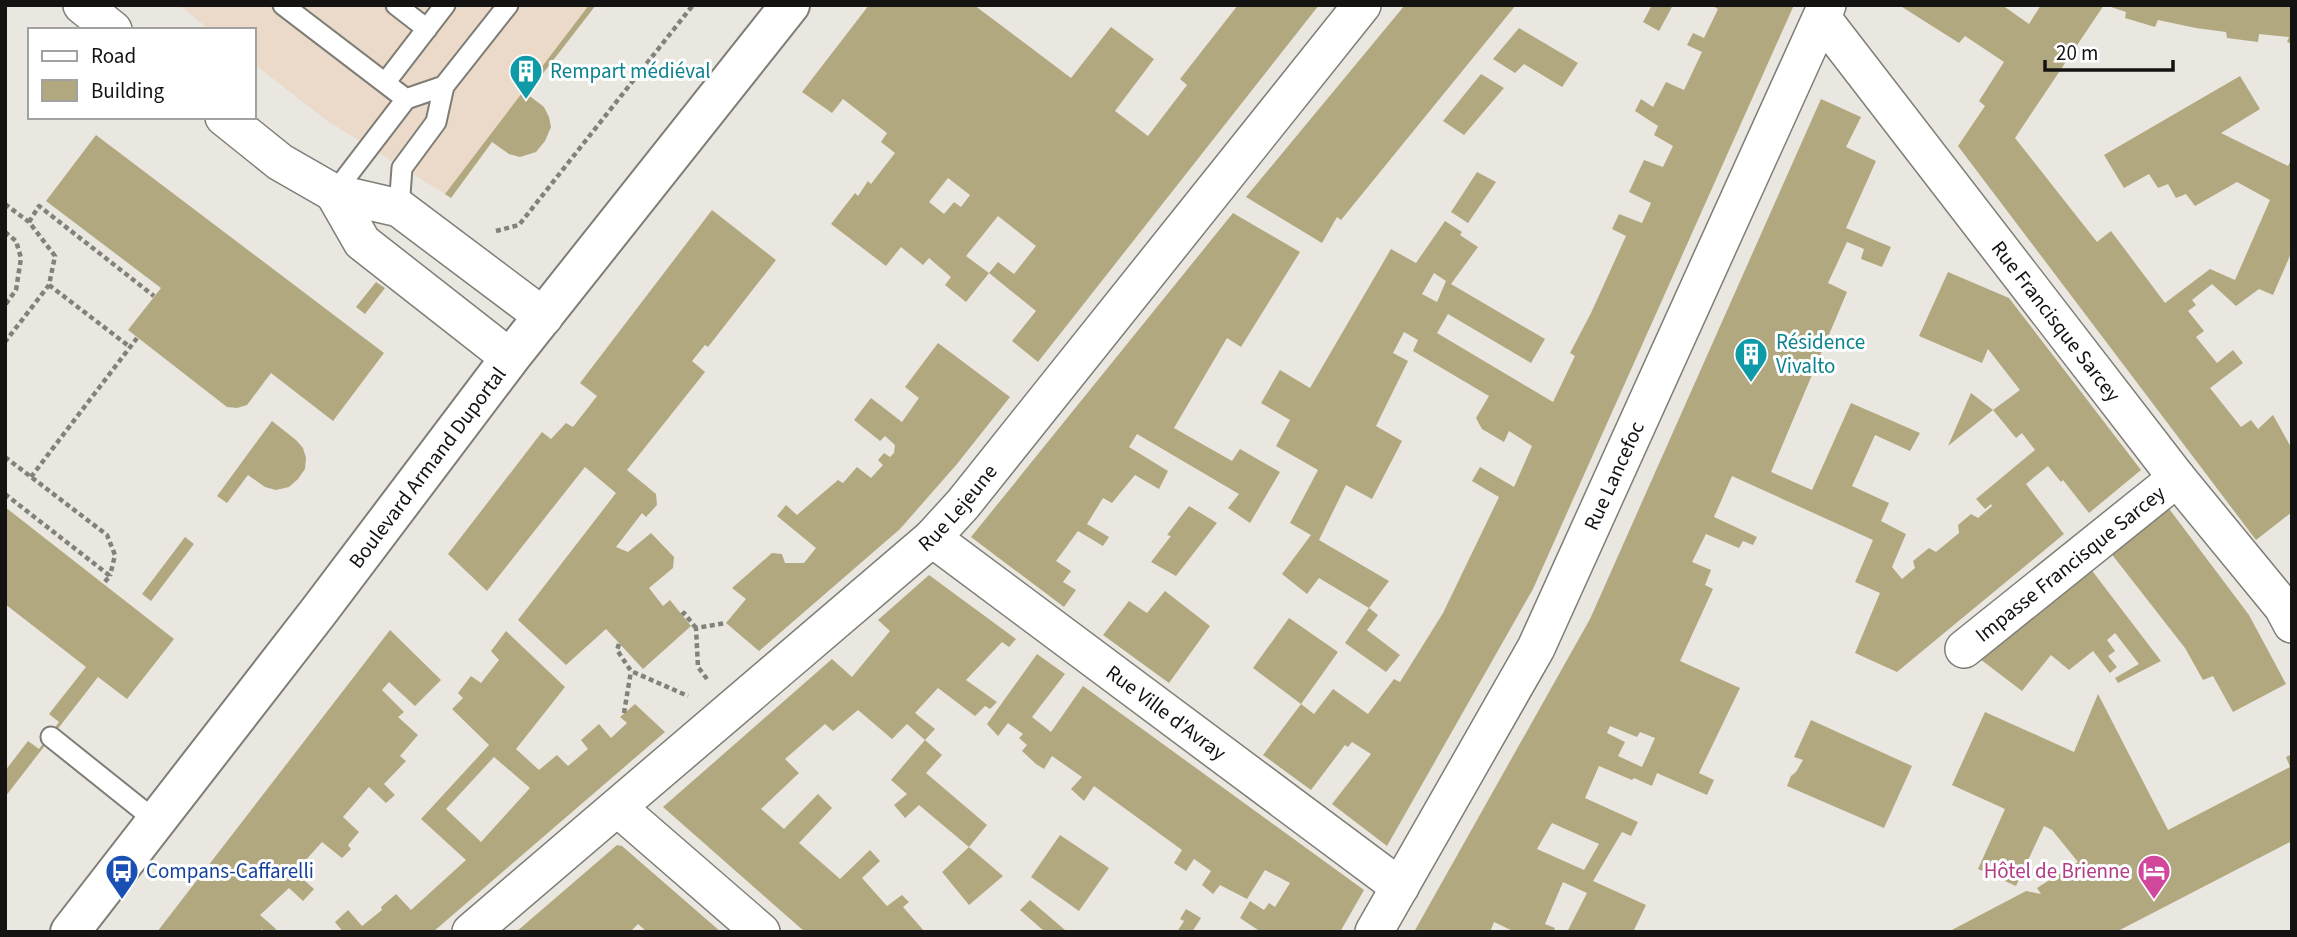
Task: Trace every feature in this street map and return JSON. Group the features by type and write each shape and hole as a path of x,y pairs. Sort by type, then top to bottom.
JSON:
{"street":[{"path":"82,5 111,28"},
{"name":"Boulevard Armand Duportal","path":"70,932 510,358 790,5"},
{"name":"Rue Lejeune","path":"471,932 932,538 963,504 1362,5"},
{"name":"Rue Francisque Sarcey","path":"1825,12 2177,478 2283,607 2292,624"},
{"name":"Rue Lancefoc","path":"1374,932 1536,648 1825,12"},
{"path":"226,119 280,162 334,193 399,208 544,317"},
{"path":"334,193 362,242 510,358"},
{"name":"Impasse Francisque Sarcey","path":"1964,649 2177,478"},
{"name":"Rue Ville d'Avray","path":"932,538 1400,887"},
{"path":"618,808 761,932"}],"lane":[{"path":"283,5 406,99"},
{"path":"396,5 427,29"},
{"path":"385,83 445,5"},
{"path":"399,208 402,167 436,121 444,86 508,5"},
{"path":"334,193 406,99 444,86"},
{"path":"51,737 156,821"}],"path":[{"path":"491,233 519,225 692,5"},
{"path":"29,222 39,206 154,296"},
{"path":"5,342 49,285 55,256 29,222 7,208"},
{"path":"5,232 16,241 21,258 16,290 5,305"},
{"path":"49,285 130,347"},
{"path":"31,477 137,338"},
{"path":"5,457 107,535 116,555 110,576 103,583"},
{"path":"5,494 110,576"},
{"path":"682,615 684,613 696,628 698,667 726,715"},
{"path":"696,628 726,624"},
{"path":"619,644 617,650 631,671 701,701 726,715"},
{"path":"624,713 631,671"}],"shaded area":[{"path":"179,5 589,5 445,194 326,120 256,66 256,28 208,28"}],"building":[{"name":"Rempart médiéval","path":"589,5 596,5 527,94 544,107 549,117 551,127 545,141 536,152 520,157 509,154 492,142 451,198 445,194"},
{"path":"869,5 974,5 1071,78 1111,27 1154,59 1115,111 1148,136 1187,85 1180,79 1238,5 1319,5 1038,362 1012,341 1036,311 989,273 966,302 945,285 951,277 929,258 923,265 901,247 886,266 831,224 855,193 858,196 868,181 871,184 895,153 881,142 887,133 843,99 832,113 802,92","holes":["948,178 970,195 961,207 954,202 944,214 929,202","998,216 1036,246 1014,274 998,262 989,273 966,256"]},
{"path":"1405,5 1516,5 1341,220 1337,217 1322,243 1246,197"},
{"path":"1652,5 1673,5 1659,31 1643,22"},
{"path":"1711,5 1794,5 1533,589 1387,846 1332,804 1371,754 1352,742 1348,747 1345,745 1311,790 1263,755 1301,704 1314,714 1333,689 1368,714 1394,679 1400,682 1443,613 1499,497 1472,481 1480,467 1514,487 1532,446 1509,431 1504,442 1482,429 1476,418 1489,396 1413,351 1418,340 1404,332 1393,353 1408,361 1376,426 1402,441 1372,499 1346,485 1319,540 1389,581 1369,608 1319,578 1307,594 1282,574 1311,535 1290,523 1318,470 1276,446 1290,420 1261,403 1280,370 1310,388 1391,249 1416,263 1445,221 1478,247 1451,284 1545,339 1531,363 1448,314 1437,333 1553,402 1575,356 1570,353 1626,236 1612,229 1619,214 1642,223 1651,203 1629,192 1644,160 1663,167 1673,146 1654,135 1658,126 1635,111 1641,99 1653,107 1666,82 1684,90 1702,52 1687,45 1693,33 1704,38 1718,9","holes":["1434,273 1446,281 1437,302 1422,294"]},
{"path":"1899,5 2002,5 2029,24 2041,5 2104,5 2015,138 2097,242 2111,231 2165,303 2210,269 2235,280 2270,200 2237,182 2195,206 2186,194 2176,198 2168,184 2158,188 2149,174 2124,188 2104,155 2240,76 2260,109 2221,133 2288,166 2292,158 2292,251 2273,295 2259,289 2236,306 2212,284 2192,300 2196,305 2188,311 2204,331 2196,337 2217,363 2233,350 2243,363 2210,388 2241,427 2251,420 2258,429 2273,415 2292,449 2292,512 2256,540 1958,146 1985,106 1979,101 2004,62 1965,36 1959,43"},
{"path":"2105,5 2292,5 2292,44 2287,42 2289,37 2259,34 2258,42 2227,38 2226,32 2158,20 2155,27 2125,18 2126,12"},
{"path":"1519,28 1578,63 1562,87 1524,64 1515,73 1493,59"},
{"path":"1481,74 1504,88 1464,135 1443,121"},
{"path":"1821,99 1861,117 1846,147 1876,161 1846,228 1891,247 1882,267 1861,259 1864,249 1847,242 1828,283 1847,292 1771,472 1812,490 1851,403 1920,433 1910,451 1875,435 1852,486 1889,503 1881,521 1906,534 1892,567 1902,579 1915,568 1913,561 1929,548 1936,552 1959,533 1958,525 1971,514 1978,518 1992,506 1991,504 1985,509 1976,499 2035,450 2022,433 2016,438 1993,410 2020,390 1988,349 1982,363 1919,336 1948,272 2009,298 2141,470 2089,513 2063,480 2061,482 2048,466 2026,484 2064,534 1897,672 1855,653 1880,593 1855,582 1873,540 1732,476 1714,517 1757,537 1753,545 1743,541 1739,548 1706,534 1692,562 1711,570 1705,585 1713,589 1680,661 1740,688 1699,773 1714,780 1707,795 1657,773 1652,786 1599,766 1585,798 1638,822 1631,836 1622,832 1593,881 1646,905 1633,932 1567,932 1587,893 1563,882 1545,924 1555,928 1553,932 1515,932 1494,922 1490,932 1414,932 1590,619","holes":["1610,726 1637,737 1640,732 1655,738 1642,767 1618,756 1625,742 1607,733","1552,823 1599,844 1584,870 1537,849"]},
{"path":"96,135 384,353 333,421 271,373 247,405 227,407 128,330 161,288 46,201"},
{"path":"1477,172 1496,182 1468,223 1451,212"},
{"path":"712,210 776,260 708,347 705,345 692,361 705,372 627,470 656,494 657,505 646,517 642,513 616,547 628,552 651,533 674,557 673,568 649,588 663,606 670,600 691,626 643,669 606,629 566,665 518,620 616,493 585,467 487,591 448,554 542,432 551,439 566,423 573,427 597,396 580,383"},
{"path":"1233,213 1300,252 1241,347 1227,338 1174,428 1232,461 1240,449 1280,472 1250,523 1228,508 1239,494 1137,434 1129,447 1168,471 1159,489 1135,475 1112,503 1103,498 1087,524 1109,537 1103,546 1078,531 1056,561 1071,571 1063,582 1076,590 1064,607 971,537"},
{"path":"376,282 385,288 365,314 356,307"},
{"path":"938,343 1010,397 957,464 900,529 759,651 726,623 746,599 732,588 772,553 782,554 785,563 804,563 816,548 777,516 786,505 797,515 838,480 843,483 857,467 871,478 883,465 878,460 884,453 890,457 894,453 895,445 885,436 880,441 854,420 871,398 902,422 919,398 905,387"},
{"path":"1971,393 1993,410 1948,446"},
{"path":"272,421 303,448 305,469 289,487 276,490 265,487 248,475 227,503 217,496"},
{"path":"1189,506 1217,523 1176,576 1151,562"},
{"path":"2167,506 2249,615 2286,684 2233,712 2213,676 2203,680 2185,648 2110,552"},
{"path":"5,507 174,639 127,699 98,677 5,797 5,771 28,741 39,749 59,722 49,714 86,667 5,604"},
{"path":"185,537 194,544 151,601 142,594"},
{"path":"2090,568 2161,661 2118,683 2115,678 2139,664 2115,633 2107,640 2115,651 2108,656 2117,667 2110,673 2093,651 2069,670 2051,655 2022,691 1980,659"},
{"path":"929,575 1016,639 1009,647 1002,642 966,680 997,702 990,709 985,706 975,716 938,688 915,713 935,729 925,740 907,724 892,739 858,710 833,731 825,724 785,759 799,773 761,809 784,829 818,794 832,808 799,843 840,879 870,850 880,861 862,878 887,906 902,895 909,902 903,907 925,932 805,932 663,807 832,659 852,677 890,631 878,620"},
{"path":"1165,591 1210,626 1169,683 1103,635 1129,601 1147,613"},
{"path":"1369,608 1378,615 1367,630 1400,655 1386,672 1345,643"},
{"path":"1289,618 1338,652 1301,704 1253,668"},
{"path":"390,630 441,680 415,706 389,682 382,690 404,712 398,717 418,735 400,756 406,761 384,784 395,795 386,803 369,787 343,817 359,832 348,845 351,849 342,858 322,842 295,872 314,889 303,901 289,888 260,915 276,929 274,932 265,932 262,929 259,932 157,932"},
{"path":"506,631 565,687 516,749 539,770 557,755 568,766 588,749 581,740 599,724 611,738 627,723 620,717 635,704 665,732 433,932 343,932 335,922 348,910 362,926 396,894 411,910 466,860 421,819 489,745 452,709 463,698 458,693 471,676 481,683 499,660 491,651","holes":["494,757 530,788 481,842 446,809"]},
{"path":"1037,654 1065,674 1032,717 1051,732 1083,686 1364,890 1340,932 1261,932 1240,918 1250,901 1264,910 1269,903 1275,907 1290,883 1265,870 1247,899 1220,885 1213,894 1202,885 1211,871 1194,859 1186,871 1174,863 1182,850 1094,786 1084,801 1071,789 1082,777 1052,756 1044,769 1036,764 1022,751 1027,745 1019,738 1023,734 1008,723 998,736 987,724"},
{"path":"2098,694 2168,830 2290,767 2286,757 2292,754 2292,841 2116,932 1948,932 2026,891 2041,894 2037,888 2078,862 2052,830 2044,826 2016,886 1978,869 2005,809 1952,785 1985,712 2074,752"},
{"path":"1811,720 1912,766 1884,828 1787,786 1803,760 1794,757"},
{"path":"925,740 942,755 926,773 987,825 969,847 919,805 905,818 894,805 907,794 891,780"},
{"path":"1060,835 1109,868 1079,911 1031,877"},
{"path":"617,845 622,846 721,932 647,932 638,924 630,932 516,932"},
{"path":"969,847 1003,876 969,905 942,872"},
{"path":"1030,900 1065,930 1064,932 1045,932 1020,910"},
{"path":"1186,909 1201,918 1192,932 1177,932 1184,921 1180,919"}],"place":[{"name":"Rempart médiéval","path":"526,101"},
{"name":"Résidence Vivalto","path":"1751,384"},
{"name":"Compans-Caffarelli","path":"122,901"},
{"name":"Hôtel de Brienne","path":"2154,901"}]}
